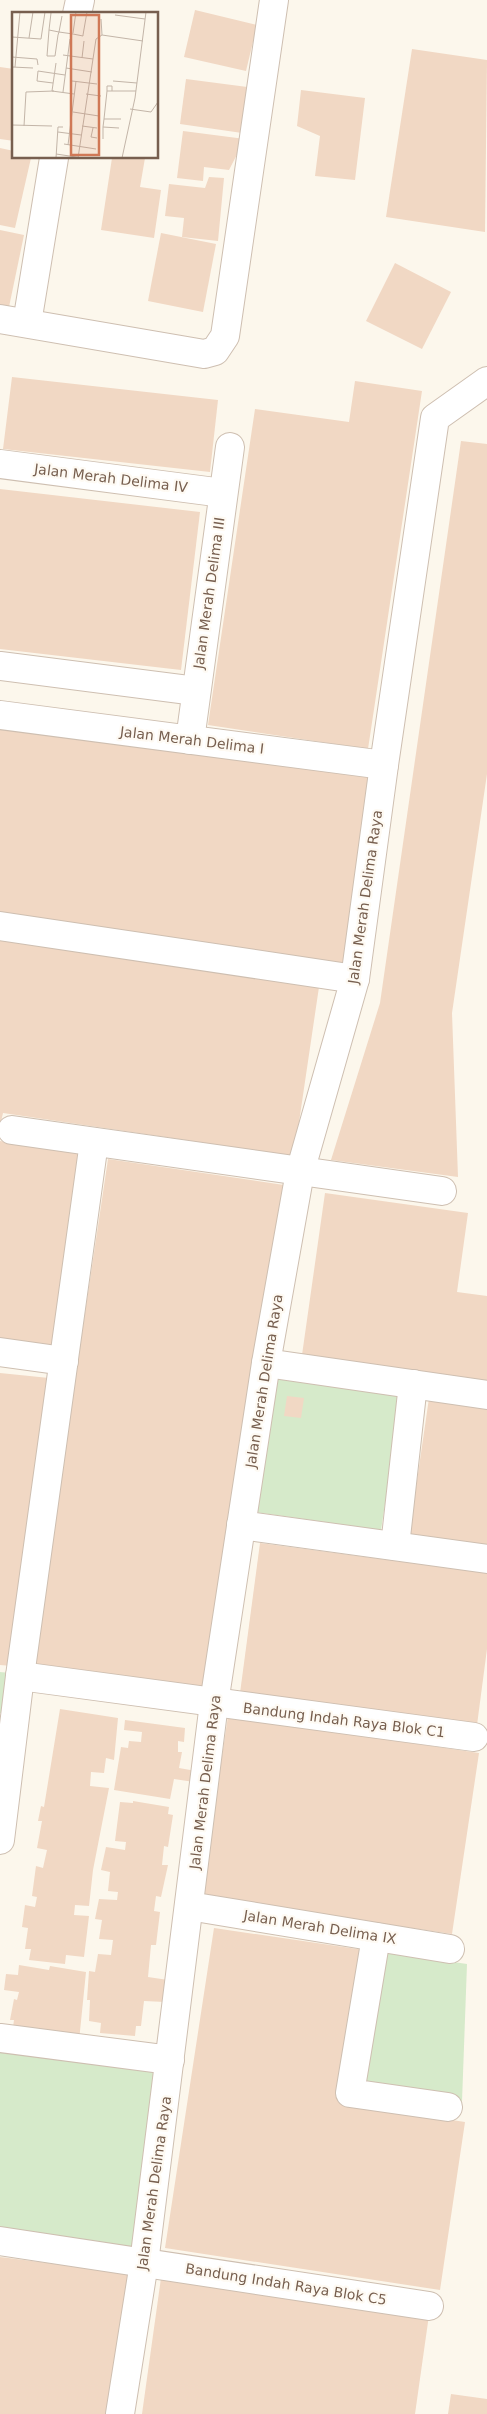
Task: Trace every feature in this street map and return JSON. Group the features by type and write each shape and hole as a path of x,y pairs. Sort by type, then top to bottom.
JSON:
{"street":[{"path":"0,319 204,354 215,351 225,336 274,0"},
{"path":"27,323 54,159"},
{"name":"Jalan Merah Delima Raya","path":"120,2414 144,2263 214,1703 266,1363 300,1172 355,979 384,765 435,418 487,381"},
{"name":"Jalan Merah Delima III","path":"190,740 230,447"},
{"name":"Jalan Merah Delima IV","path":"0,464 223,493"},
{"path":"0,666 196,691"},
{"name":"Jalan Merah Delima I","path":"0,715 384,765"},
{"path":"0,926 355,979"},
{"path":"12,1130 442,1191"},
{"path":"0,1840 20,1676 94,1142"},
{"path":"0,1352 64,1361"},
{"path":"266,1363 487,1395"},
{"path":"395,1546 413,1384"},
{"path":"242,1525 487,1559"},
{"name":"Bandung Indah Raya Blok C1","path":"20,1676 474,1737"},
{"name":"Jalan Merah Delima IX","path":"189,1906 450,1948"},
{"path":"376,1937 350,2093 448,2108"},
{"path":"0,2038 170,2060"},
{"name":"Bandung Indah Raya Blok C5","path":"0,2241 429,2306"}],"green space":[{"path":"276,1374 402,1393 381,1530 255,1512"},
{"path":"0,1672 10,1673 4,1713 0,1713"},
{"path":"385,1952 467,1964 462,2102 365,2087"},
{"path":"0,2048 159,2070 134,2254 0,2235"}],"building":[{"path":"195,10 257,25 246,71 184,57"},
{"path":"412,49 487,60 485,232 386,217"},
{"path":"0,67 12,69 12,141 0,139"},
{"path":"186,79 255,88 249,134 180,124"},
{"path":"301,90 365,98 355,180 315,176 320,136 297,126"},
{"path":"183,131 245,139 229,170 204,167 203,181 177,178"},
{"path":"0,148 12,151 12,159 31,159 15,228 0,225"},
{"path":"112,159 145,159 140,187 161,190 154,238 101,230"},
{"path":"209,177 224,178 218,241 182,237 184,218 165,216 169,184 205,188"},
{"path":"0,230 24,235 9,307 0,305"},
{"path":"161,233 216,244 203,312 148,301"},
{"path":"395,263 451,292 422,349 366,321"},
{"path":"12,377 218,400 210,472 3,449"},
{"path":"355,381 422,391 368,749 208,725 255,409 349,422"},
{"path":"461,441 487,444 487,774 452,1013 458,1177 331,1160 380,1003"},
{"path":"0,489 200,512 181,670 0,649"},
{"path":"0,725 370,774 345,963 0,918"},
{"path":"0,940 319,987 294,1156 3,1113 0,1126"},
{"path":"0,1141 81,1153 52,1350 0,1343"},
{"path":"108,1159 284,1185 209,1693 32,1668"},
{"path":"325,1193 468,1213 457,1292 487,1296 487,1381 302,1355"},
{"path":"0,1373 49,1378 12,1666 0,1665"},
{"path":"287,1396 304,1398 301,1418 284,1416"},
{"path":"429,1398 487,1406 487,1547 409,1536"},
{"path":"260,1543 487,1573 487,1649 477,1725 240,1693"},
{"path":"60,1709 118,1718 114,1760 106,1758 104,1773 91,1772 90,1786 109,1788 93,1870 89,1906 75,1905 74,1915 89,1916 84,1957 66,1955 65,1964 29,1960 31,1949 25,1949 28,1928 22,1927 25,1905 35,1907 37,1897 32,1896 36,1866 43,1868 47,1850 37,1848 42,1821 38,1821 41,1806 44,1807"},
{"path":"228,1716 479,1753 452,1934 201,1897"},
{"path":"125,1720 185,1728 184,1742 178,1741 178,1752 182,1752 179,1768 196,1771 194,1782 174,1779 170,1799 114,1790 121,1747 128,1748 129,1741 141,1742 142,1732 124,1730"},
{"path":"133,1801 169,1807 168,1814 173,1815 168,1847 164,1846 162,1865 168,1865 161,1897 156,1896 154,1911 160,1912 156,1945 151,1945 148,1977 168,1980 165,2002 144,2001 141,2026 136,2026 135,2036 100,2033 101,2023 89,2021 90,2000 87,2000 89,1971 95,1972 98,1954 111,1955 113,1940 99,1939 102,1920 95,1919 99,1899 117,1900 118,1892 108,1891 110,1872 101,1870 106,1847 125,1850 126,1842 115,1841 120,1802 133,1803"},
{"path":"214,1928 364,1950 340,2103 465,2122 440,2290 165,2248"},
{"path":"19,1965 49,1970 50,1966 86,1972 79,2041 12,2034 14,2020 10,2020 14,1999 17,2000 19,1992 4,1990 6,1974 18,1975"},
{"path":"0,2257 128,2273 110,2414 0,2414"},
{"path":"161,2278 429,2315 415,2414 142,2414"},
{"path":"451,2394 487,2399 487,2414 448,2414"}]}
